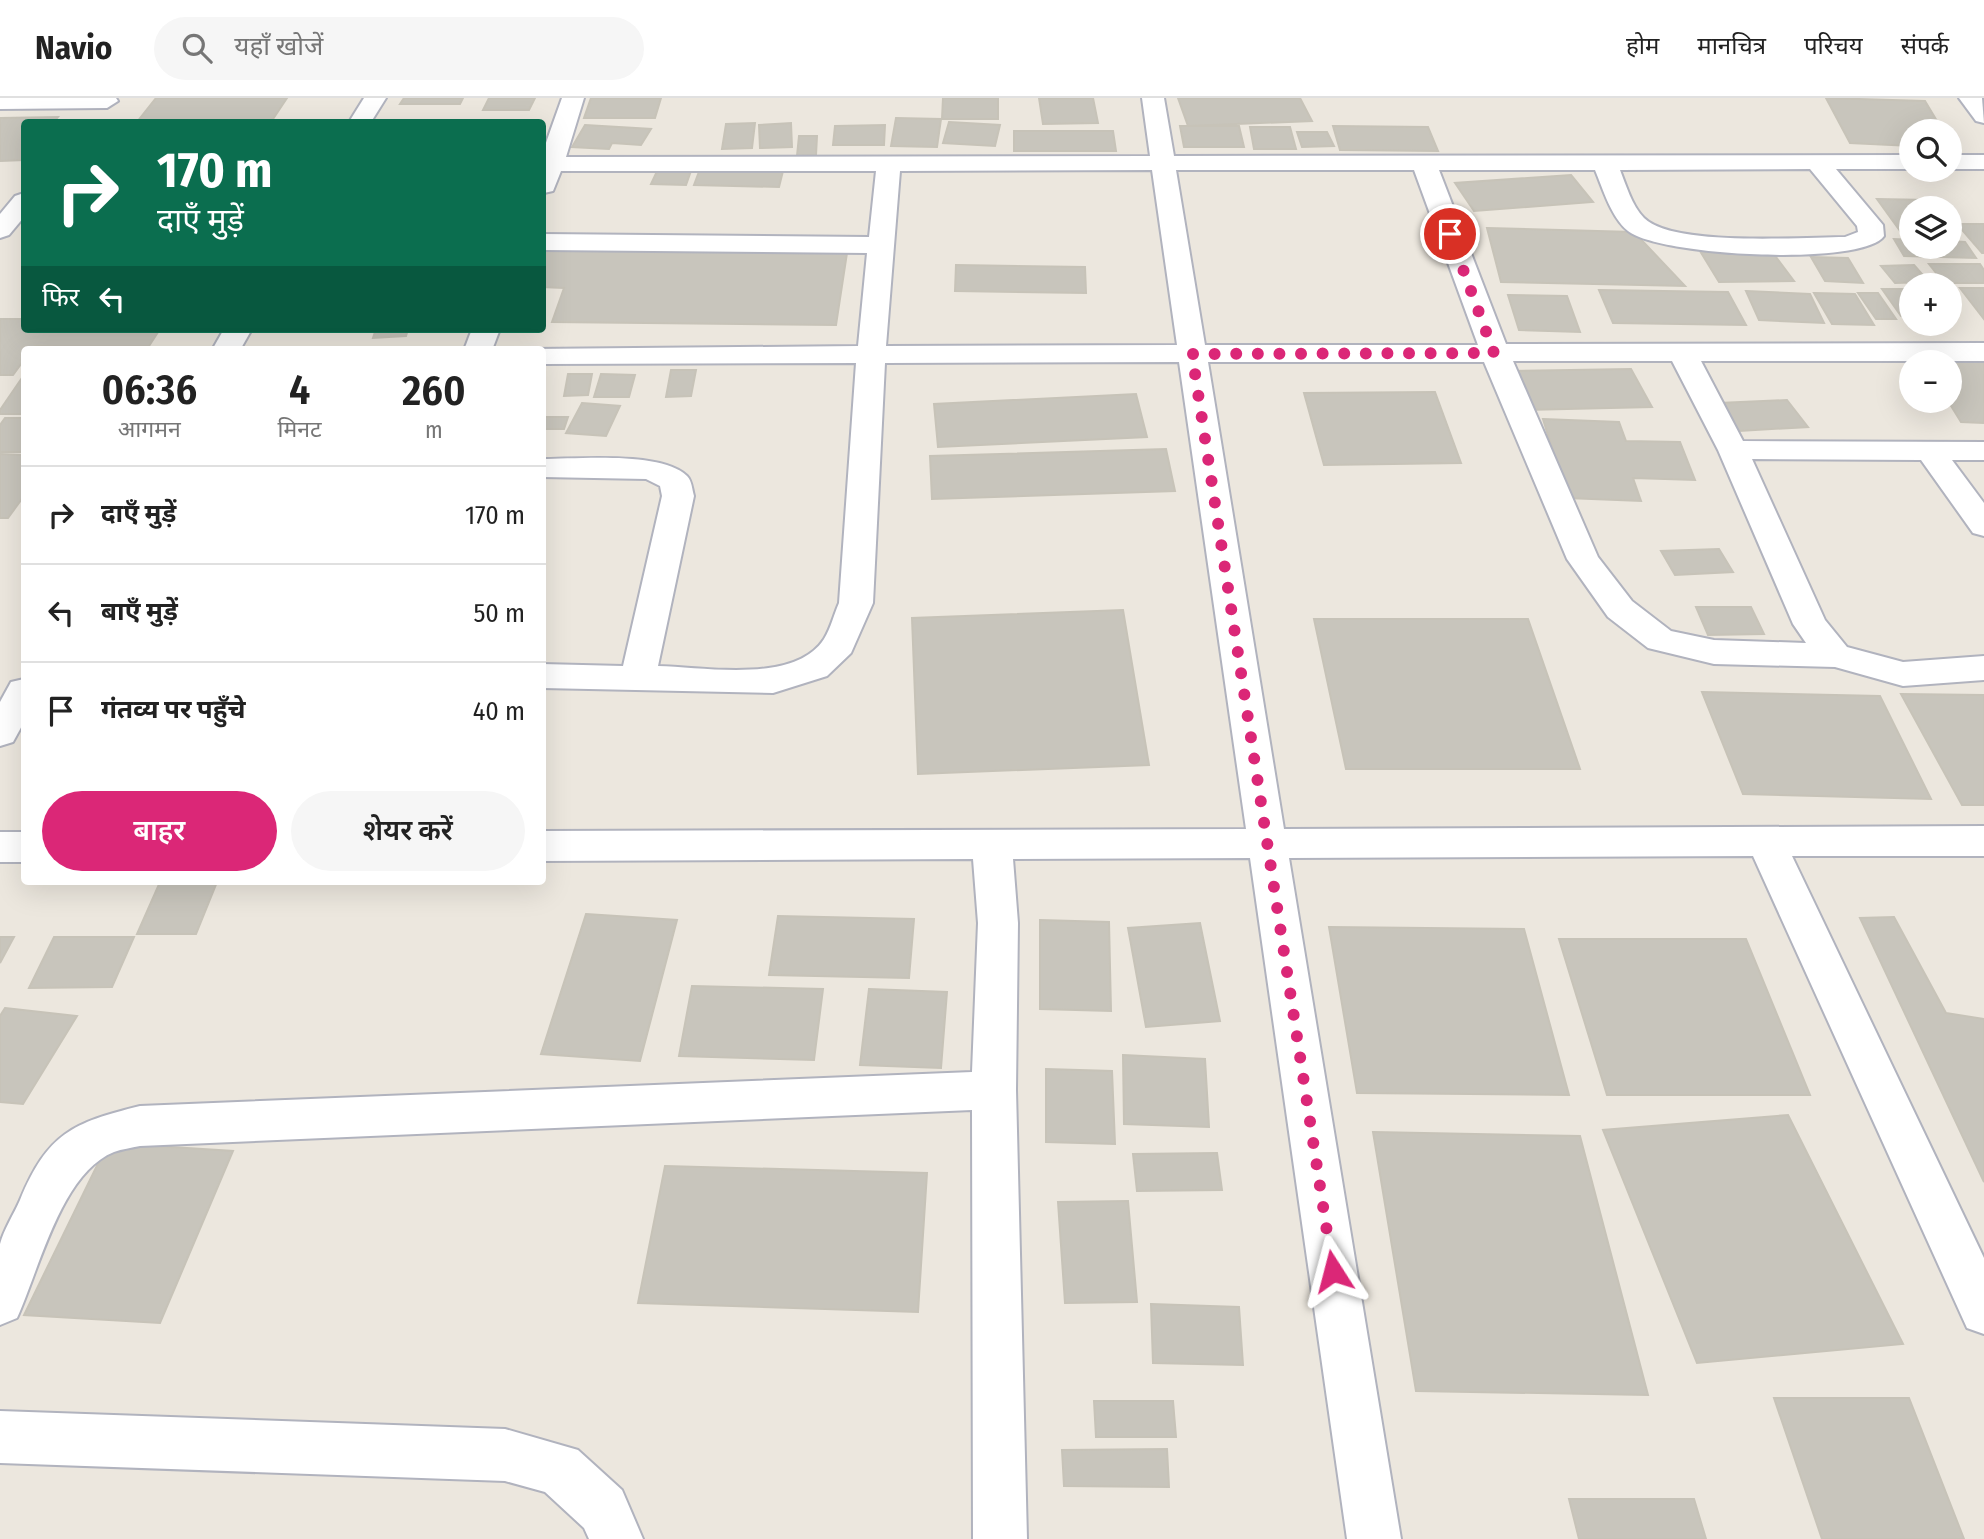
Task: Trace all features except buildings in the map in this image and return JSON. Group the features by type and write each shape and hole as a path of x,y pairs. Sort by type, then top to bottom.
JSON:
{"street":[{"path":"362,119 374,98"},
{"path":"546,178 573,98"},
{"path":"1153,98 1374,1539"},
{"path":"1970,98 1984,116"},
{"path":"0,102 108,100"},
{"path":"92,119 108,100"},
{"path":"1604,162 1635,224 1649,235 1684,243 1835,244 1849,244 1871,236 1870,225 1817,162"},
{"path":"552,164 1899,162"},
{"path":"1962,162 1984,162"},
{"path":"546,676 773,681 815,668 839,645 856,603 871,355 889,163"},
{"path":"1424,163 1494,353 1583,559 1620,609 1660,640 1714,652 1835,655 1903,674 1984,668"},
{"path":"7,228 21,206"},
{"path":"546,242 881,245"},
{"path":"546,355 1984,352"},
{"path":"1682,353 1733,450 1810,624 1835,655"},
{"path":"1733,450 1984,450"},
{"path":"1930,450 1984,526"},
{"path":"546,468 651,470 675,481 678,496 638,679"},
{"path":"0,733 21,696"},
{"path":"546,845 1984,841"},
{"path":"1766,842 1984,1311"},
{"path":"992,845 998,923 994,1090 1000,1539"},
{"path":"0,847 21,847"},
{"path":"0,1302 53,1177 75,1153 100,1136 140,1126 994,1090"},
{"path":"0,1437 505,1455 559,1469 603,1509 616,1539"}],"route":[{"path":"1333,1271 1192,354 1494,353 1450,234"}]}
